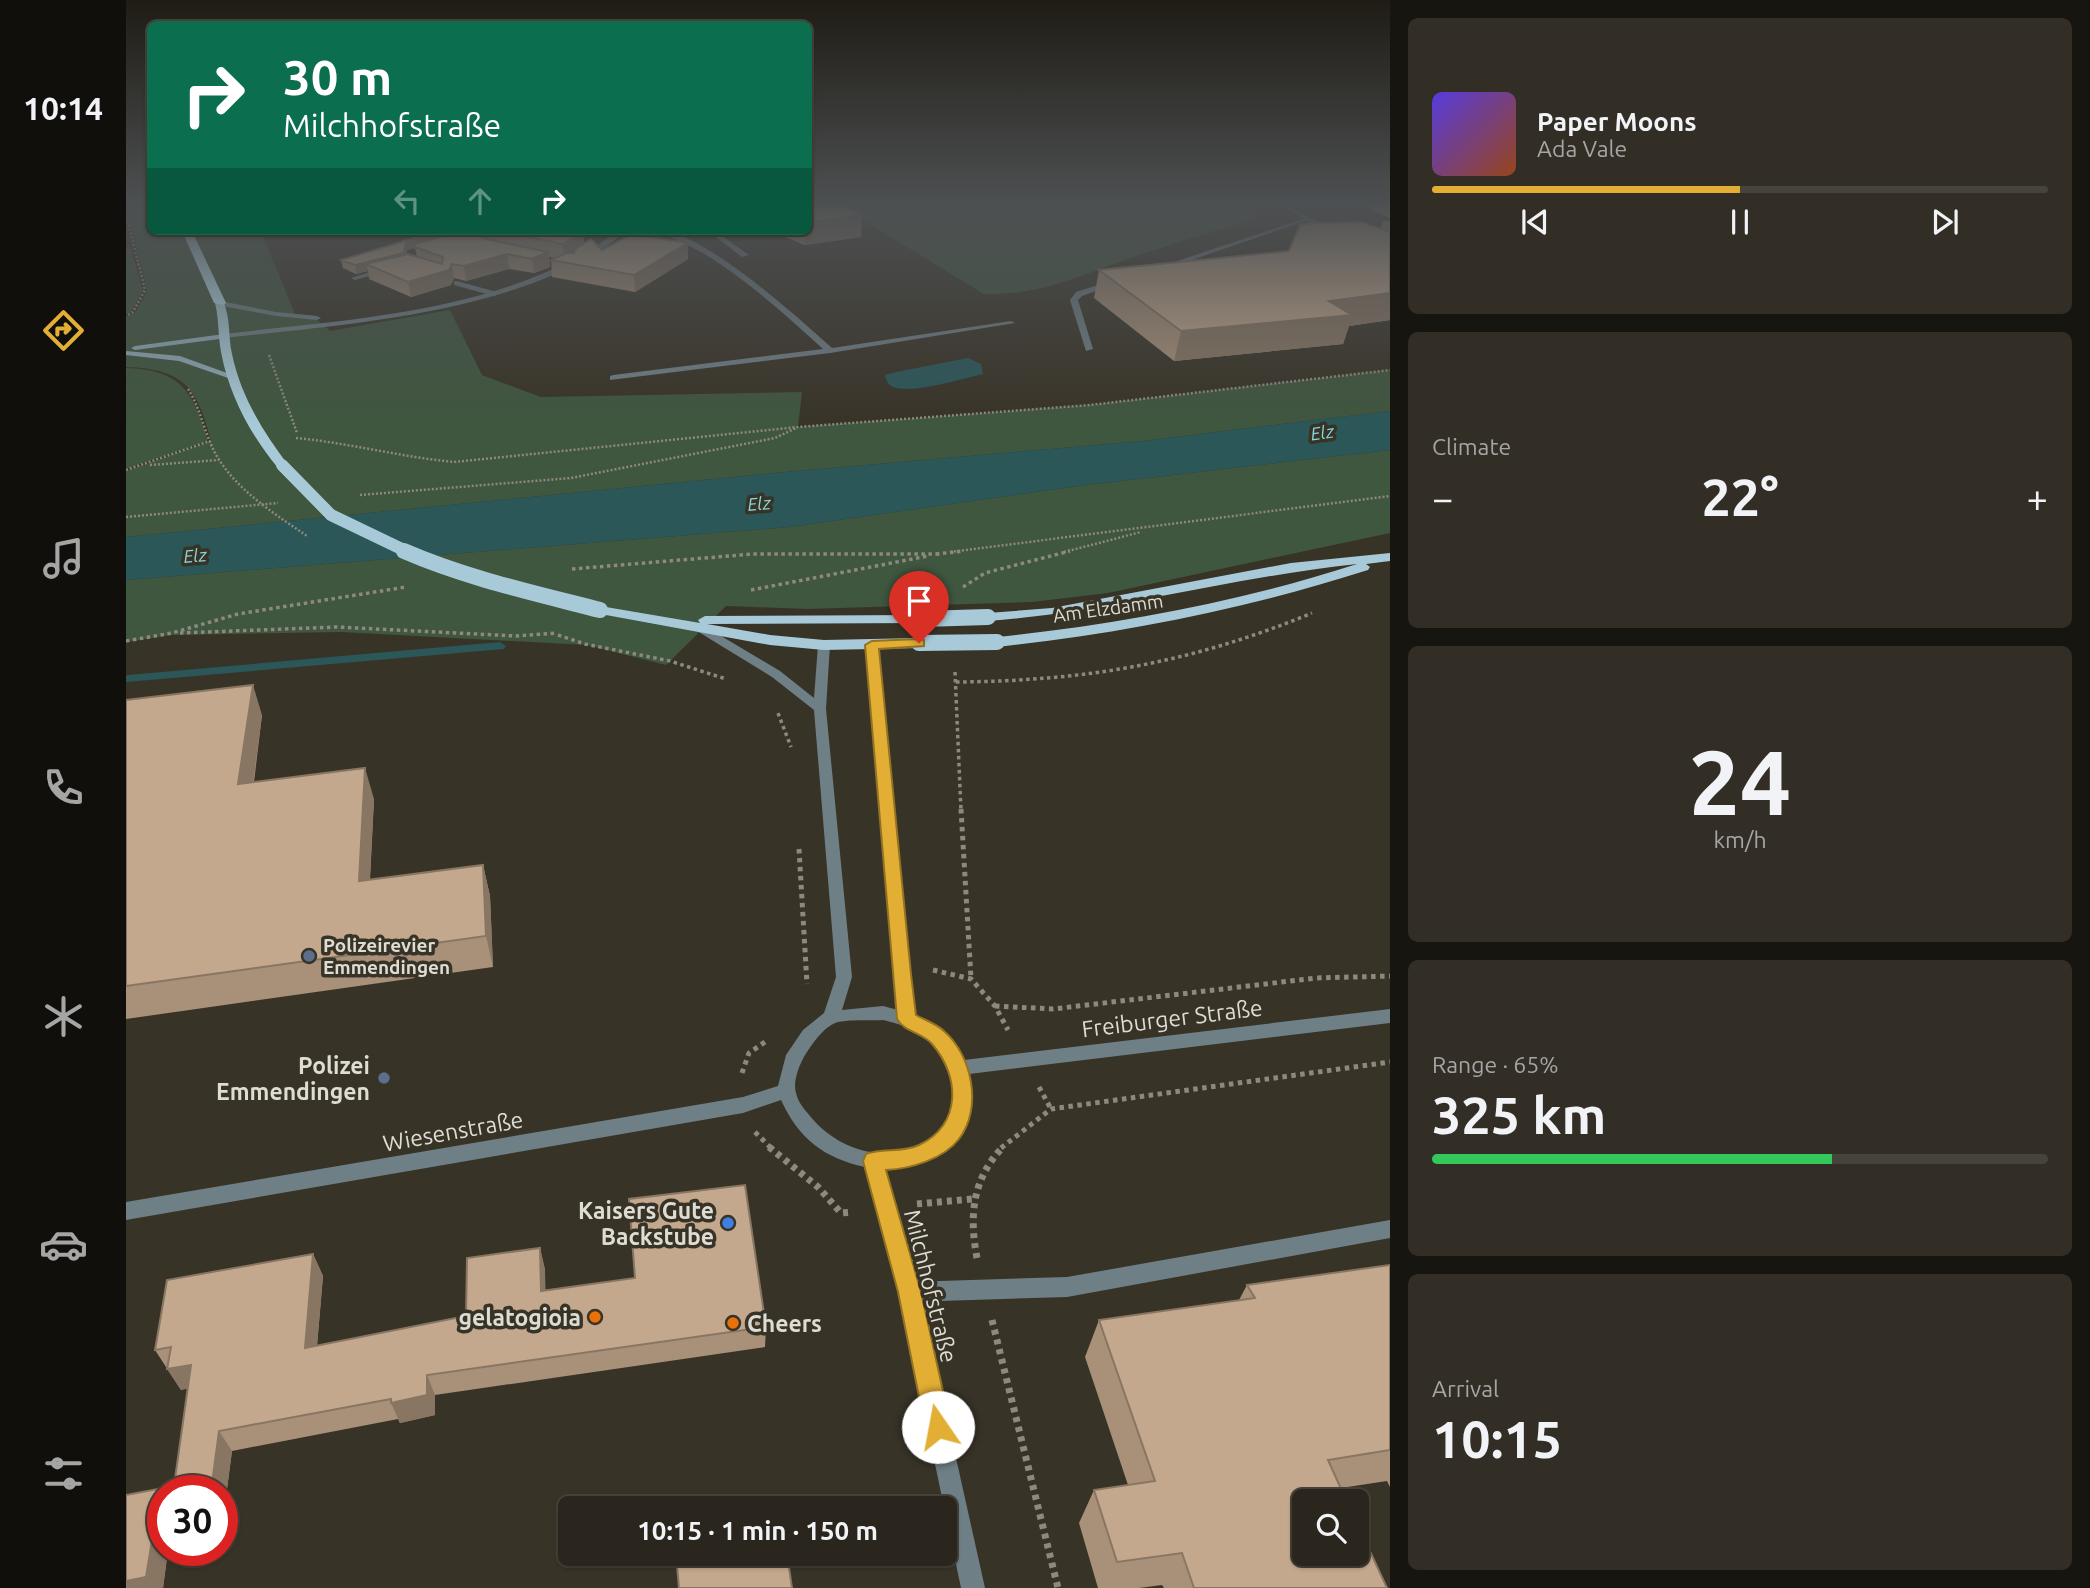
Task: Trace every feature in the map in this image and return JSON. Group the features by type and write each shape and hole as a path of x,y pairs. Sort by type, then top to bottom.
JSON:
{"highway":[{"path":"208,276 220,303"}],"main road":[{"path":"220,303 224,336 234,377 256,429 282,465 331,515 382,541 447,568 600,610 670,621"},
{"name":"Am Elzdamm","path":"670,621 922,619 1052,612 1291,567 1390,557"},
{"name":"Am Elzdamm","path":"670,621 701,628 824,645 997,642 1101,631 1193,615 1293,590 1390,557"},
{"path":"824,645 870,618"},
{"path":"819,620 872,645"}],"street":[{"path":"355,278 363,276"},
{"path":"126,351 419,310 494,294 542,276"},
{"path":"739,276 783,307 830,351"},
{"path":"1089,349 1074,300 1079,294 1123,281"},
{"path":"457,283 494,294"},
{"path":"220,303 276,314 354,319"},
{"path":"613,378 830,351 1011,323"},
{"path":"126,351 180,359 234,377"},
{"path":"701,628 776,674 820,709"},
{"path":"824,645 820,709 844,977 831,1017 809,1035 792,1060 786,1091 795,1111 815,1136 843,1154 873,1161 902,1160 928,1151 952,1133 963,1104 960,1068 937,1036 907,1019 883,1013 831,1017"},
{"path":"872,645 907,1019"},
{"name":"Freiburger Straße","path":"960,1068 1390,1016"},
{"name":"Wiesenstraße","path":"126,1211 743,1105 786,1091"},
{"name":"Milchhofstraße","path":"873,1161 909,1292 973,1588"},
{"path":"909,1292 985,1292 1068,1287 1390,1229"}],"path":[{"path":"126,316 133,312 145,290 142,276"},
{"path":"298,437 348,443 413,458 454,462 798,427 1090,405 1390,370"},
{"path":"182,384 190,391 202,416 209,441 228,470"},
{"path":"358,496 571,478 775,438 798,427"},
{"path":"126,470 209,441"},
{"path":"142,466 219,460"},
{"path":"748,590 939,554 1390,496"},
{"path":"126,517 289,502"},
{"path":"960,590 965,584 985,573 1162,527"},
{"path":"1324,608 1266,634 1163,664 1024,683 956,682 971,979 995,1006 1053,1009 1316,978 1390,976"},
{"path":"126,641 172,633 337,627 516,636 554,633 585,644 670,661 729,680"},
{"path":"774,703 789,739 791,751"},
{"path":"799,840 807,986"},
{"path":"1058,1588 975,1253 972,1199 979,1181 1007,1143 1051,1109 1390,1062"}],"green space":[{"path":"126,276 139,276 143,290 131,312 126,314"},
{"path":"143,276 279,276 295,314 313,316 330,331 450,310 482,375 541,397 802,392 798,427 1090,405 1390,370 1390,411 1143,441 774,473 126,537 126,471 211,441 200,407 185,384 162,372 126,367 126,317 135,313 147,291"},
{"path":"955,276 1080,276 1022,292 984,294"},
{"path":"126,368 160,373 182,386 197,409 208,441 126,469"},
{"path":"1390,450 1390,533 1108,593 1032,602 807,609 726,606 666,665 587,645 341,632 171,635 126,642 126,580 789,527 1078,486"}],"water":[{"path":"968,358 981,364 983,374 935,386 908,389 890,385 885,375 896,372"},
{"name":"Elz","path":"1390,411 1390,450 1078,486 789,527 126,580 126,537 774,473 1143,441"}],"building":[{"path":"394,276 428,276 408,282"},
{"path":"1107,276 1390,276 1390,293 1329,301 1352,315 1181,331"},
{"path":"253,685 238,784 365,768 359,881 483,865 486,936 126,986 126,700"},
{"path":"745,1185 766,1327 427,1375 427,1395 391,1403 391,1399 219,1431 213,1475 176,1475 191,1365 167,1369 171,1347 155,1350 167,1280 313,1254 305,1348 466,1316 467,1258 540,1248 541,1291 635,1278 629,1199"},
{"path":"1390,1265 1390,1450 1328,1460 1341,1489 1292,1489 1292,1566 1369,1566 1369,1549 1387,1588 1194,1588 1182,1553 1117,1562 1094,1490 1155,1481 1099,1320 1255,1298 1247,1285"},
{"path":"147,1491 148,1566 146,1577 126,1581 126,1495"},
{"path":"677,1566 789,1566 792,1588 679,1588"}],"waterway":[{"path":"128,679 500,646"}],"place":[{"name":"Polizeirevier Emmendingen","path":"309,956"},
{"name":"Polizei Emmendingen","path":"384,1078"},
{"name":"Kaisers Gute Backstube","path":"728,1223"},
{"name":"gelatogioia","path":"595,1317"},
{"name":"Cheers","path":"733,1323"}],"route":[{"path":"919,643 872,645 902,974 907,1019 937,1036 960,1068 963,1104 952,1133 928,1151 902,1160 873,1161 909,1292 938,1427"}]}
